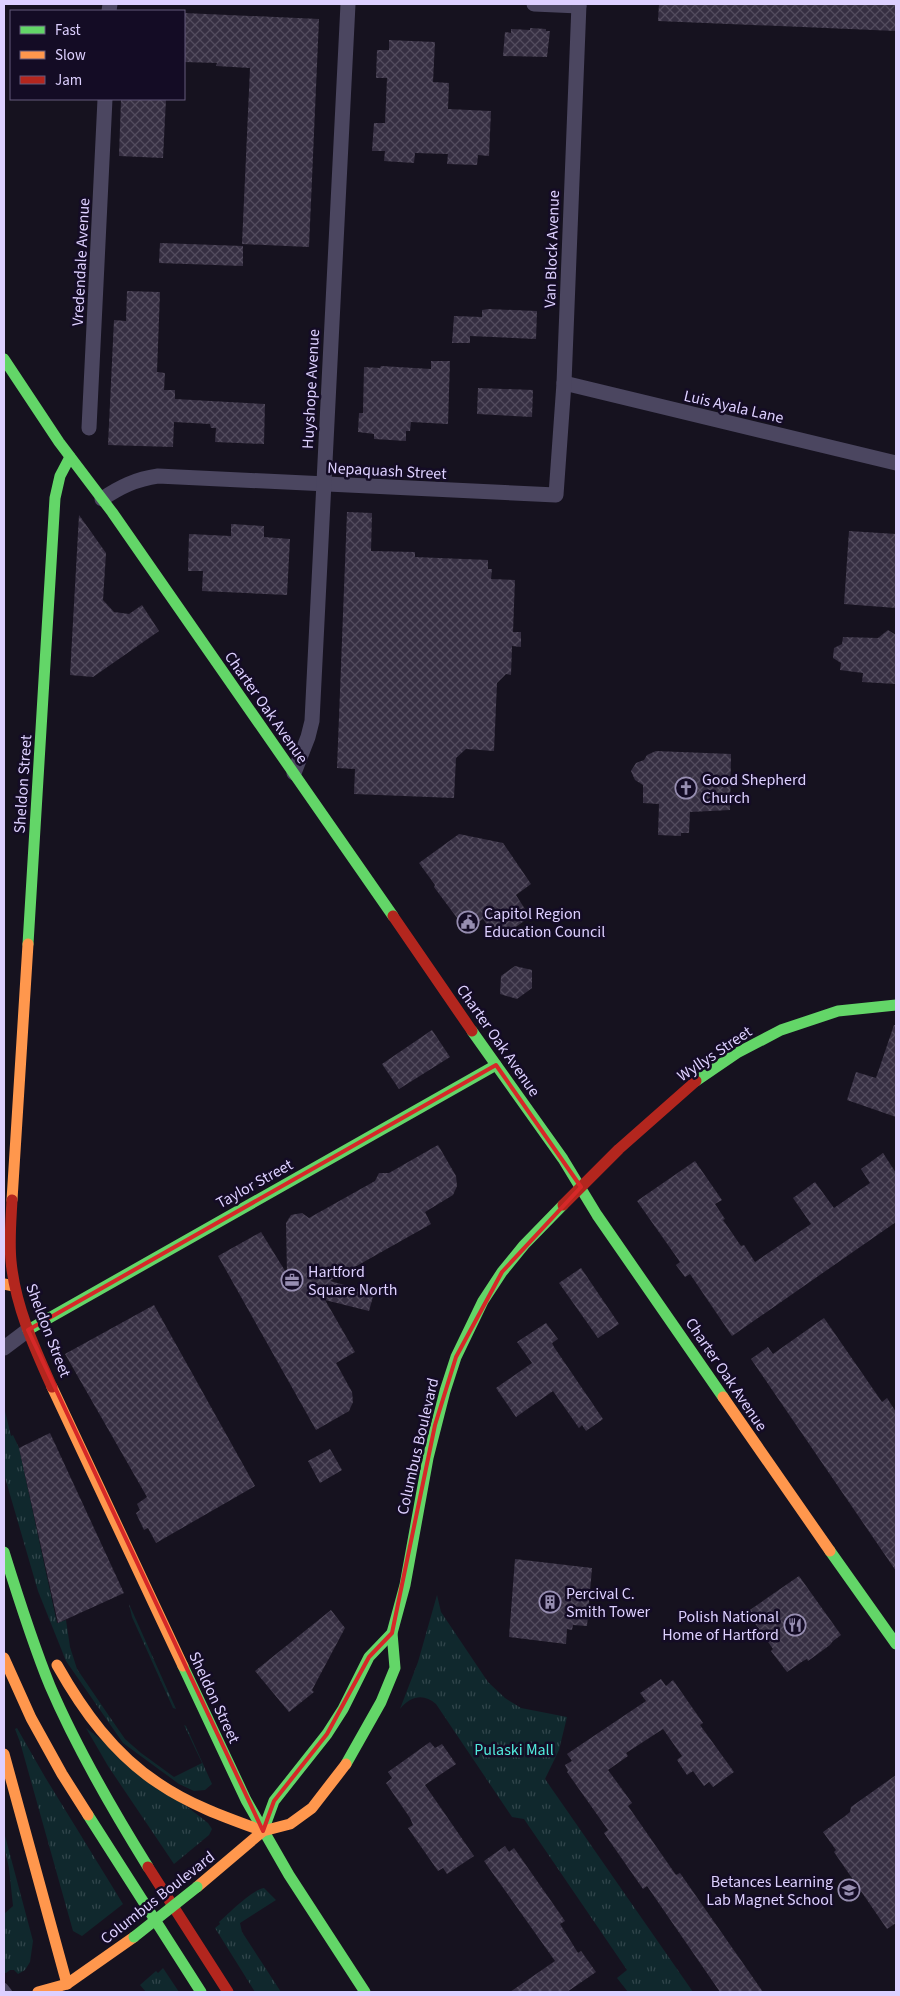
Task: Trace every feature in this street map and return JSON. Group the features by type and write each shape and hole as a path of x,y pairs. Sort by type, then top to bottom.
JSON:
{"main road":[{"name":"Charter Oak Avenue","path":"4,359 563,1159 597,1215 896,1643"},
{"name":"Sheldon Street","path":"70,456 59,480 55,498 10,1241 11,1268 9,1285 28,1330 229,1764 263,1831 365,1992"},
{"name":"Wyllys Street","path":"581,1187 619,1149 697,1081 737,1053 781,1030 838,1011 896,1005"},
{"name":"Taylor Street","path":"28,1330 496,1065"},
{"name":"Columbus Boulevard","path":"38,1992 66,1990 197,1887 263,1831 290,1824 307,1812 328,1789 348,1761 364,1735 393,1676 395,1668 392,1633 405,1585 435,1425 456,1357 483,1301 502,1272 524,1245 581,1187"},
{"path":"4,1552 46,1674 79,1746 141,1852 228,1992"},
{"path":"19,1600 33,1616 45,1640"},
{"name":"Columbus Boulevard","path":"263,1831 274,1801 316,1750 352,1693 369,1657 392,1633"},
{"path":"52,1654 72,1690 92,1720 144,1772 183,1798 263,1831"},
{"path":"4,1658 31,1718 69,1786 200,1992"},
{"path":"4,1754 66,1990"},
{"path":"216,1974 234,1992"}],"street":[{"name":"Huyshope Avenue","path":"294,773 308,738 312,721 322,485 348,4"},
{"path":"534,4 579,5"},
{"name":"Van Block Avenue","path":"556,495 564,383 579,5"},
{"name":"Vredendale Avenue","path":"90,428 105,100"},
{"name":"Luis Ayala Lane","path":"564,383 896,463"},
{"name":"Nepaquash Street","path":"102,499 123,486 142,478 158,476 556,495"},
{"path":"4,1348 28,1330"}],"lane":[{"path":"4,1987 8,1992"}],"highlighted area":[{"path":"496,1065 581,1187 502,1272 456,1357 435,1425 392,1633 369,1657 327,1734 274,1801 263,1831 28,1330"}],"green space":[{"path":"4,1407 11,1436 13,1435 19,1448 57,1623 66,1620 70,1647 77,1669 125,1739 174,1777 202,1763 184,1725 186,1726 212,1784 205,1790 194,1791 179,1784 123,1743 66,1661 38,1591 4,1474"},
{"name":"Pulaski Mall","path":"437,1595 441,1612 488,1682 505,1698 521,1708 567,1717 559,1750 545,1779 693,1992 628,1992 617,1978 627,1970 524,1819 512,1817 436,1704 422,1697 408,1701 400,1709 418,1662"},
{"path":"129,1604 176,1709 173,1708 132,1617"},
{"path":"17,1728 123,1904 82,1936 73,1931 15,1729"},
{"path":"86,1728 208,1823 212,1829 209,1835 174,1864 108,1766"},
{"path":"4,1832 33,1941 30,1962 25,1970 18,1974 14,1970 4,1973 4,1914 13,1906 9,1868 4,1846"},
{"path":"264,1888 276,1900 240,1923 242,1932 281,1992 255,1992 215,1928 241,1902"},
{"path":"163,1968 179,1992 146,1992 140,1985 156,1971 158,1973"}],"building":[{"path":"659,4 896,4 896,31 658,21"},
{"path":"185,13 319,19 309,247 242,244 250,68 216,66 217,63 185,62"},
{"path":"530,28 550,31 547,57 503,56 505,32 511,33 511,29 530,30"},
{"path":"389,40 435,42 433,82 449,83 448,109 491,111 489,156 478,155 477,165 447,164 448,154 415,153 414,163 384,161 385,151 372,151 374,123 385,123 387,78 376,78 377,50 389,50"},
{"path":"121,100 166,100 163,158 119,156"},
{"path":"160,243 243,246 243,266 159,263"},
{"path":"127,291 160,292 157,372 165,373 164,390 175,390 175,399 265,404 264,444 215,442 216,428 211,428 210,424 174,422 173,447 108,445 114,320 126,321"},
{"path":"482,310 537,311 536,339 470,336 470,343 452,343 454,316 482,317"},
{"path":"431,361 450,361 448,424 411,422 410,431 406,431 406,441 374,439 374,434 358,432 359,413 363,413 364,367 380,368 381,366 431,369"},
{"path":"478,388 533,390 532,417 477,414"},
{"path":"347,512 372,513 371,551 415,552 415,557 488,560 488,569 492,569 491,579 515,580 513,632 521,632 521,647 512,646 511,675 506,674 497,683 494,751 466,749 456,758 454,798 354,794 355,769 337,768"},
{"path":"79,515 106,553 103,600 114,612 129,614 142,605 159,631 93,677 70,675"},
{"path":"231,524 264,526 264,537 290,539 287,595 202,591 203,571 188,571 189,534 231,536"},
{"path":"849,531 896,534 896,608 844,604"},
{"path":"888,630 896,635 896,684 862,682 863,673 840,670 841,663 833,658 834,648 842,644 843,637 878,638"},
{"name":"Good Shepherd Church","path":"656,751 731,754 730,810 690,812 689,833 681,833 681,836 658,835 659,804 643,803 643,785 635,780 631,771 636,763 644,760 647,755"},
{"path":"459,834 503,843 531,884 516,895 530,917 497,940 483,919 466,930 434,887 435,885 419,863"},
{"path":"515,966 532,970 532,988 517,999 500,994 501,976"},
{"path":"894,1025 896,1025 896,1117 847,1100 856,1072 876,1078"},
{"path":"432,1030 450,1057 399,1089 382,1064"},
{"name":"Hartford Square North","path":"438,1145 456,1176 457,1186 453,1195 425,1212 431,1224 330,1281 374,1293 369,1311 325,1300 355,1352 336,1363 352,1392 353,1402 349,1411 316,1430 218,1256 261,1232 287,1274 286,1223 291,1215 302,1213 309,1218 375,1181 379,1173 389,1173"},
{"path":"883,1153 896,1173 896,1222 732,1336 690,1274 685,1277 676,1265 680,1262 637,1201 695,1161 722,1200 715,1204 725,1219 723,1220 741,1246 744,1245 755,1262 811,1224 793,1198 815,1182 834,1208 870,1183 861,1169"},
{"path":"581,1268 619,1324 598,1338 559,1283"},
{"path":"154,1305 255,1486 156,1543 148,1528 144,1530 136,1513 140,1510 137,1504 147,1497 65,1354"},
{"path":"824,1318 882,1402 887,1398 896,1412 896,1571 751,1359 768,1347 773,1354"},
{"path":"546,1323 558,1339 552,1343 554,1347 603,1419 586,1431 582,1425 579,1428 553,1391 516,1417 496,1388 532,1363 517,1342"},
{"path":"50,1433 124,1593 58,1623 19,1448"},
{"path":"330,1449 342,1470 320,1483 308,1461"},
{"name":"Percival C. Smith Tower","path":"515,1559 592,1568 587,1626 573,1625 572,1630 567,1629 566,1644 509,1637"},
{"name":"Polish National Home of Hartford","path":"799,1576 841,1635 808,1661 807,1659 803,1661 787,1672 771,1651 773,1649 747,1612"},
{"path":"331,1610 345,1628 312,1690 314,1692 289,1712 255,1671"},
{"path":"661,1679 666,1686 673,1680 703,1723 700,1725 734,1772 713,1787 709,1782 704,1786 693,1771 687,1775 677,1760 682,1756 663,1729 626,1753 628,1756 608,1770 632,1803 628,1806 676,1875 680,1873 763,1992 720,1992 647,1886 643,1889 604,1833 608,1830 567,1772 565,1765 572,1761 567,1754 646,1701 640,1693"},
{"path":"430,1742 435,1748 442,1744 456,1764 425,1785 474,1856 447,1874 443,1868 438,1871 408,1828 413,1825 410,1818 386,1783 392,1778 388,1772"},
{"path":"896,1775 896,1923 887,1929 834,1852 836,1850 823,1832 850,1812 851,1807"},
{"path":"505,1846 509,1852 514,1848 565,1921 560,1924 578,1953 581,1951 596,1972 567,1992 510,1992 555,1961 484,1861"}],"traffic: fast":[{"path":"4,359 59,442 112,512 393,916"},
{"path":"28,944 55,498 60,476 70,457"},
{"path":"696,1081 737,1053 781,1030 838,1011 896,1005"},
{"path":"472,1031 563,1159 597,1215 723,1397"},
{"path":"28,1330 496,1065"},
{"path":"346,1764 381,1702 395,1668 392,1633 405,1585 428,1458 445,1391 456,1357 483,1301 502,1272 524,1245 563,1205"},
{"path":"830,1551 896,1644"},
{"path":"4,1552 37,1653 60,1709 121,1823 148,1867"},
{"path":"263,1831 274,1801 327,1734 343,1709 369,1657 392,1633"},
{"path":"183,1666 246,1800 289,1875 365,1992"},
{"path":"88,1815 201,1992"},
{"path":"134,1937 197,1887"}],"traffic: slow":[{"path":"12,1200 28,944"},
{"path":"4,1284 14,1286"},
{"path":"52,1387 183,1666"},
{"path":"723,1397 830,1551"},
{"path":"4,1658 31,1718 62,1774 88,1815"},
{"path":"57,1665 89,1715 127,1759 170,1791 222,1816 263,1831"},
{"path":"4,1754 67,1984"},
{"path":"197,1887 263,1831 290,1824 312,1808 346,1764"},
{"path":"38,1992 67,1984 134,1937"}],"traffic: jam":[{"path":"393,916 472,1031"},
{"path":"563,1205 619,1149 696,1081"},
{"path":"12,1200 10,1253 13,1277 21,1310 52,1387"},
{"path":"148,1867 228,1992"}],"place":[{"name":"Good Shepherd Church","path":"686,788"},
{"name":"Capitol Region Education Council","path":"468,922"},
{"name":"Hartford Square North","path":"292,1280"},
{"name":"Percival C. Smith Tower","path":"550,1602"},
{"name":"Polish National Home of Hartford","path":"795,1625"},
{"name":"Betances Learning Lab Magnet School","path":"849,1890"}]}
